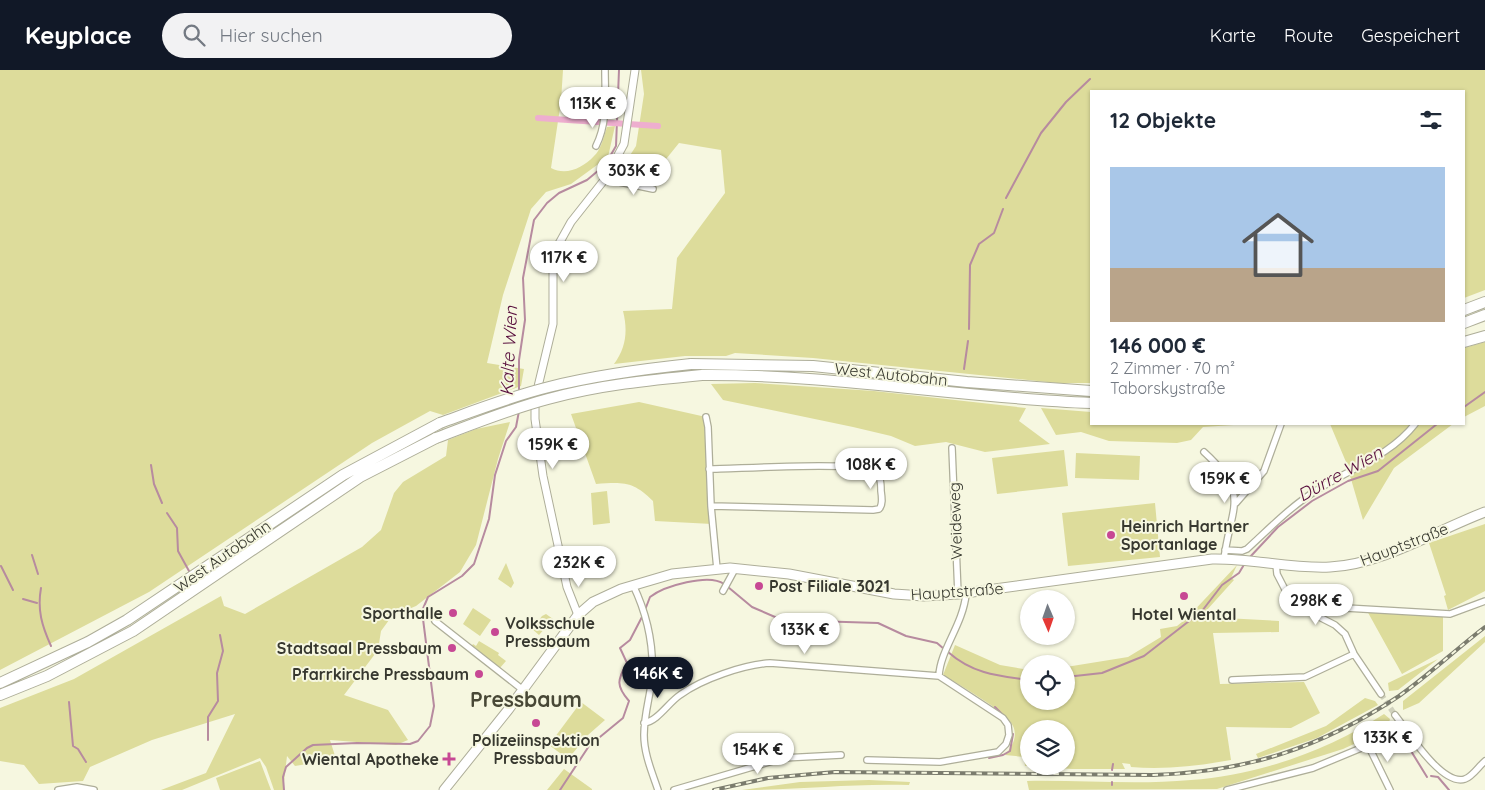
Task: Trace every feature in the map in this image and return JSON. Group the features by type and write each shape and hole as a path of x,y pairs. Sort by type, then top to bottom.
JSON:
{"highway":[{"path":"1465,310 1485,302"},
{"path":"1465,323 1485,315"},
{"path":"1465,342 1485,336"},
{"name":"West Autobahn","path":"0,683 88,642 127,620 342,475 440,423 502,400 554,385 633,370 691,364 813,366 967,382 1090,391"},
{"name":"West Autobahn","path":"0,696 47,676 132,631 360,477 436,438 548,398 633,382 702,375 814,378 964,394 1090,403"}],"main road":[{"name":"Hauptstraße","path":"444,790 523,690 578,615 593,602 634,585 672,574 735,569 789,574 894,594 962,594 1199,560 1225,554 1240,560 1332,567 1386,553 1485,512"}],"street":[{"path":"596,146 603,132 605,117 605,70"},
{"path":"578,615 567,587 543,476 535,419 535,398 553,324 553,263 556,249 571,222 605,179 619,156 627,135 635,70"},
{"path":"605,179 653,189"},
{"path":"706,417 717,569"},
{"path":"1236,504 1264,471 1282,425"},
{"path":"1204,452 1230,481 1235,493 1236,504 1225,554 1247,549 1301,501 1336,478 1392,448 1414,425"},
{"name":"Weideweg","path":"939,676 944,656 965,607 962,594 952,448"},
{"path":"709,469 837,467 869,470 876,474 881,482 882,506 879,509 873,510 711,506"},
{"path":"1276,564 1277,574 1287,597 1299,607 1335,625 1344,634 1354,654 1381,694"},
{"path":"723,591 735,569"},
{"path":"634,585 647,619 652,667 644,724 645,747 658,790"},
{"path":"1316,615 1333,609 1346,608 1450,614 1485,601"},
{"path":"435,621 523,690"},
{"path":"1232,680 1305,677 1354,654"},
{"path":"644,724 651,722 666,706 686,690 704,681 754,664 789,663 939,676 1003,718 1008,726 1009,735 1006,744 998,752 941,765 867,760"},
{"path":"1396,715 1429,760 1452,778 1458,780 1468,778 1485,761"},
{"path":"1227,790 1313,768 1407,729"},
{"path":"1368,745 1390,790"},
{"path":"674,790 783,758 841,755"},
{"path":"58,790 76,787 94,790"}],"shaded area":[{"path":"0,70 563,70 561,101 551,168 568,171 585,164 599,150 607,127 615,126 608,157 571,184 546,192 531,209 503,295 487,363 524,369 521,386 443,415 430,411 372,443 149,592 0,670"},
{"path":"641,70 1485,70 1485,290 1465,298 1465,90 1090,90 1090,383 1057,383 813,358 735,353 726,356 685,356 614,364 621,352 625,339 623,311 672,309 677,258 725,193 721,150 679,143 646,184 616,177 636,146 644,94"},
{"path":"1485,342 1485,406 1465,416 1465,348"},
{"path":"755,383 874,391 1026,408 1019,421 1050,444 985,452 946,442 915,446 891,436 723,400 711,384"},
{"path":"639,402 706,417 712,524 655,521 653,501 646,494 627,484 596,484 571,414"},
{"path":"1041,408 1090,412 1090,425 1234,425 1203,427 1191,440 1177,443 1109,441 1081,432 1056,435"},
{"path":"510,422 498,459 476,545 460,572 416,606 392,616 381,631 378,650 344,695 388,710 408,740 396,745 330,740 336,759 295,766 287,756 283,790 274,790 266,767 260,758 182,790 161,790 206,773 235,714 152,740 90,767 83,781 39,784 24,765 0,761 0,708 74,679 221,596 224,606 245,614 362,547 381,530 394,493 403,482 446,456 448,440 476,429"},
{"path":"1330,425 1452,425 1394,468 1363,520 1346,462"},
{"path":"1064,450 1068,486 997,494 992,458"},
{"path":"1076,453 1140,456 1139,480 1075,478"},
{"path":"607,491 610,523 593,525 591,493"},
{"name":"Heinrich Hartner Sportanlage","path":"1155,503 1160,557 1068,566 1062,513"},
{"path":"1485,524 1485,591 1448,610 1444,596 1446,595 1429,543"},
{"path":"506,563 514,583 511,588 498,579"},
{"path":"1237,565 1231,578 1234,580 1206,611 1206,617 1279,621 1279,632 1213,633 1220,684 1304,682 1320,713 1291,728 1226,727 1231,760 1168,768 1131,767 1130,764 1122,763 1125,769 1075,769 1075,720 1020,720 1020,757 1005,755 1015,738 1013,726 1009,720 1002,713 943,675 955,645 1000,665 1020,668 1020,710 1075,710 1075,666 1128,657 1161,637 1160,629 1177,626 1187,618"},
{"path":"473,608 491,620 480,636 463,624"},
{"path":"1366,609 1443,616 1443,651 1402,674"},
{"path":"546,614 553,619 539,635 532,629 542,616"},
{"path":"1485,636 1485,642 1419,703 1403,710 1403,701"},
{"path":"479,641 499,653 498,655 506,661 499,669 471,647 473,644 476,646"},
{"path":"1438,659 1398,690 1389,691 1388,683"},
{"path":"1365,698 1375,701 1378,705 1317,738 1258,758 1256,754 1326,726"},
{"path":"581,702 605,720 588,735 568,759 549,745"},
{"path":"1384,714 1390,719 1387,729 1343,749 1217,789 1029,790 1027,781 1171,781 1242,773 1267,767 1316,750"},
{"path":"260,761 271,790 220,790 216,778"},
{"path":"564,769 592,789 592,790 547,790"},
{"path":"869,780 910,782 909,785 742,790 800,782"}],"waterway":[{"name":"Kalte Wien","path":"519,391 519,360 525,320 523,278 534,220 547,203 559,193 587,180 605,165 616,146 619,70"},
{"path":"1006,198 1041,133 1066,102 1090,79"},
{"path":"538,118 658,126"},
{"path":"969,329 970,265 979,244 994,233 1003,209"},
{"path":"964,369 968,341"},
{"name":"Dürre Wien","path":"1465,406 1485,392"},
{"name":"Kalte Wien","path":"284,790 283,777 286,767 313,745 357,743 410,744 418,741 430,726 434,706 422,611 428,597 462,576 474,564 489,519 495,475 506,441 516,427 519,411"},
{"name":"Dürre Wien","path":"1250,557 1278,527 1312,501 1348,481 1378,471 1436,425"},
{"path":"151,465 154,484 162,503"},
{"path":"167,513 177,528 178,551 189,571"},
{"path":"32,555 38,574"},
{"name":"Dürre Wien","path":"1075,676 1102,673 1144,656 1202,611 1222,585 1239,573 1245,563"},
{"path":"1,566 13,590"},
{"name":"Dürre Wien","path":"645,610 650,597 676,585 698,580 717,581 724,584"},
{"name":"Dürre Wien","path":"728,587 752,607 782,620 878,623 906,636 937,643 944,649"},
{"path":"41,588 41,618 51,646"},
{"path":"23,599 37,603"},
{"name":"Dürre Wien","path":"560,790 589,746 623,718 629,701 619,683 627,663 620,648 630,640 643,615"},
{"path":"208,740 208,717 218,701 217,673 223,651 220,635"},
{"name":"Dürre Wien","path":"948,652 967,665 986,673 1020,679"},
{"path":"69,702 73,746 78,749 86,762"},
{"path":"995,707 1004,716"},
{"path":"989,758 1003,755 1010,751 1013,734"},
{"path":"1403,738 1427,777"},
{"path":"1112,770 1113,764"},
{"path":"1431,776 1438,777 1449,790"}],"tunnel":[{"path":"1381,694 1395,715"}],"railway":[{"path":"714,790 768,778 835,772 1153,775 1220,769 1282,754 1341,730 1399,696 1485,627"}],"place":[{"name":"Heinrich Hartner Sportanlage","path":"1111,535"},
{"name":"Post Filiale 3021","path":"759,586"},
{"name":"Hotel Wiental","path":"1184,596"},
{"name":"Sporthalle","path":"453,613"},
{"name":"Volksschule Pressbaum","path":"495,632"},
{"name":"Stadtsaal Pressbaum","path":"452,648"},
{"name":"Pfarrkirche Pressbaum","path":"479,674"},
{"name":"Polizeiinspektion Pressbaum","path":"536,723"},
{"name":"Wiental Apotheke","path":"449,759"}],"district":[{"name":"Pressbaum","path":"526,700"}]}
